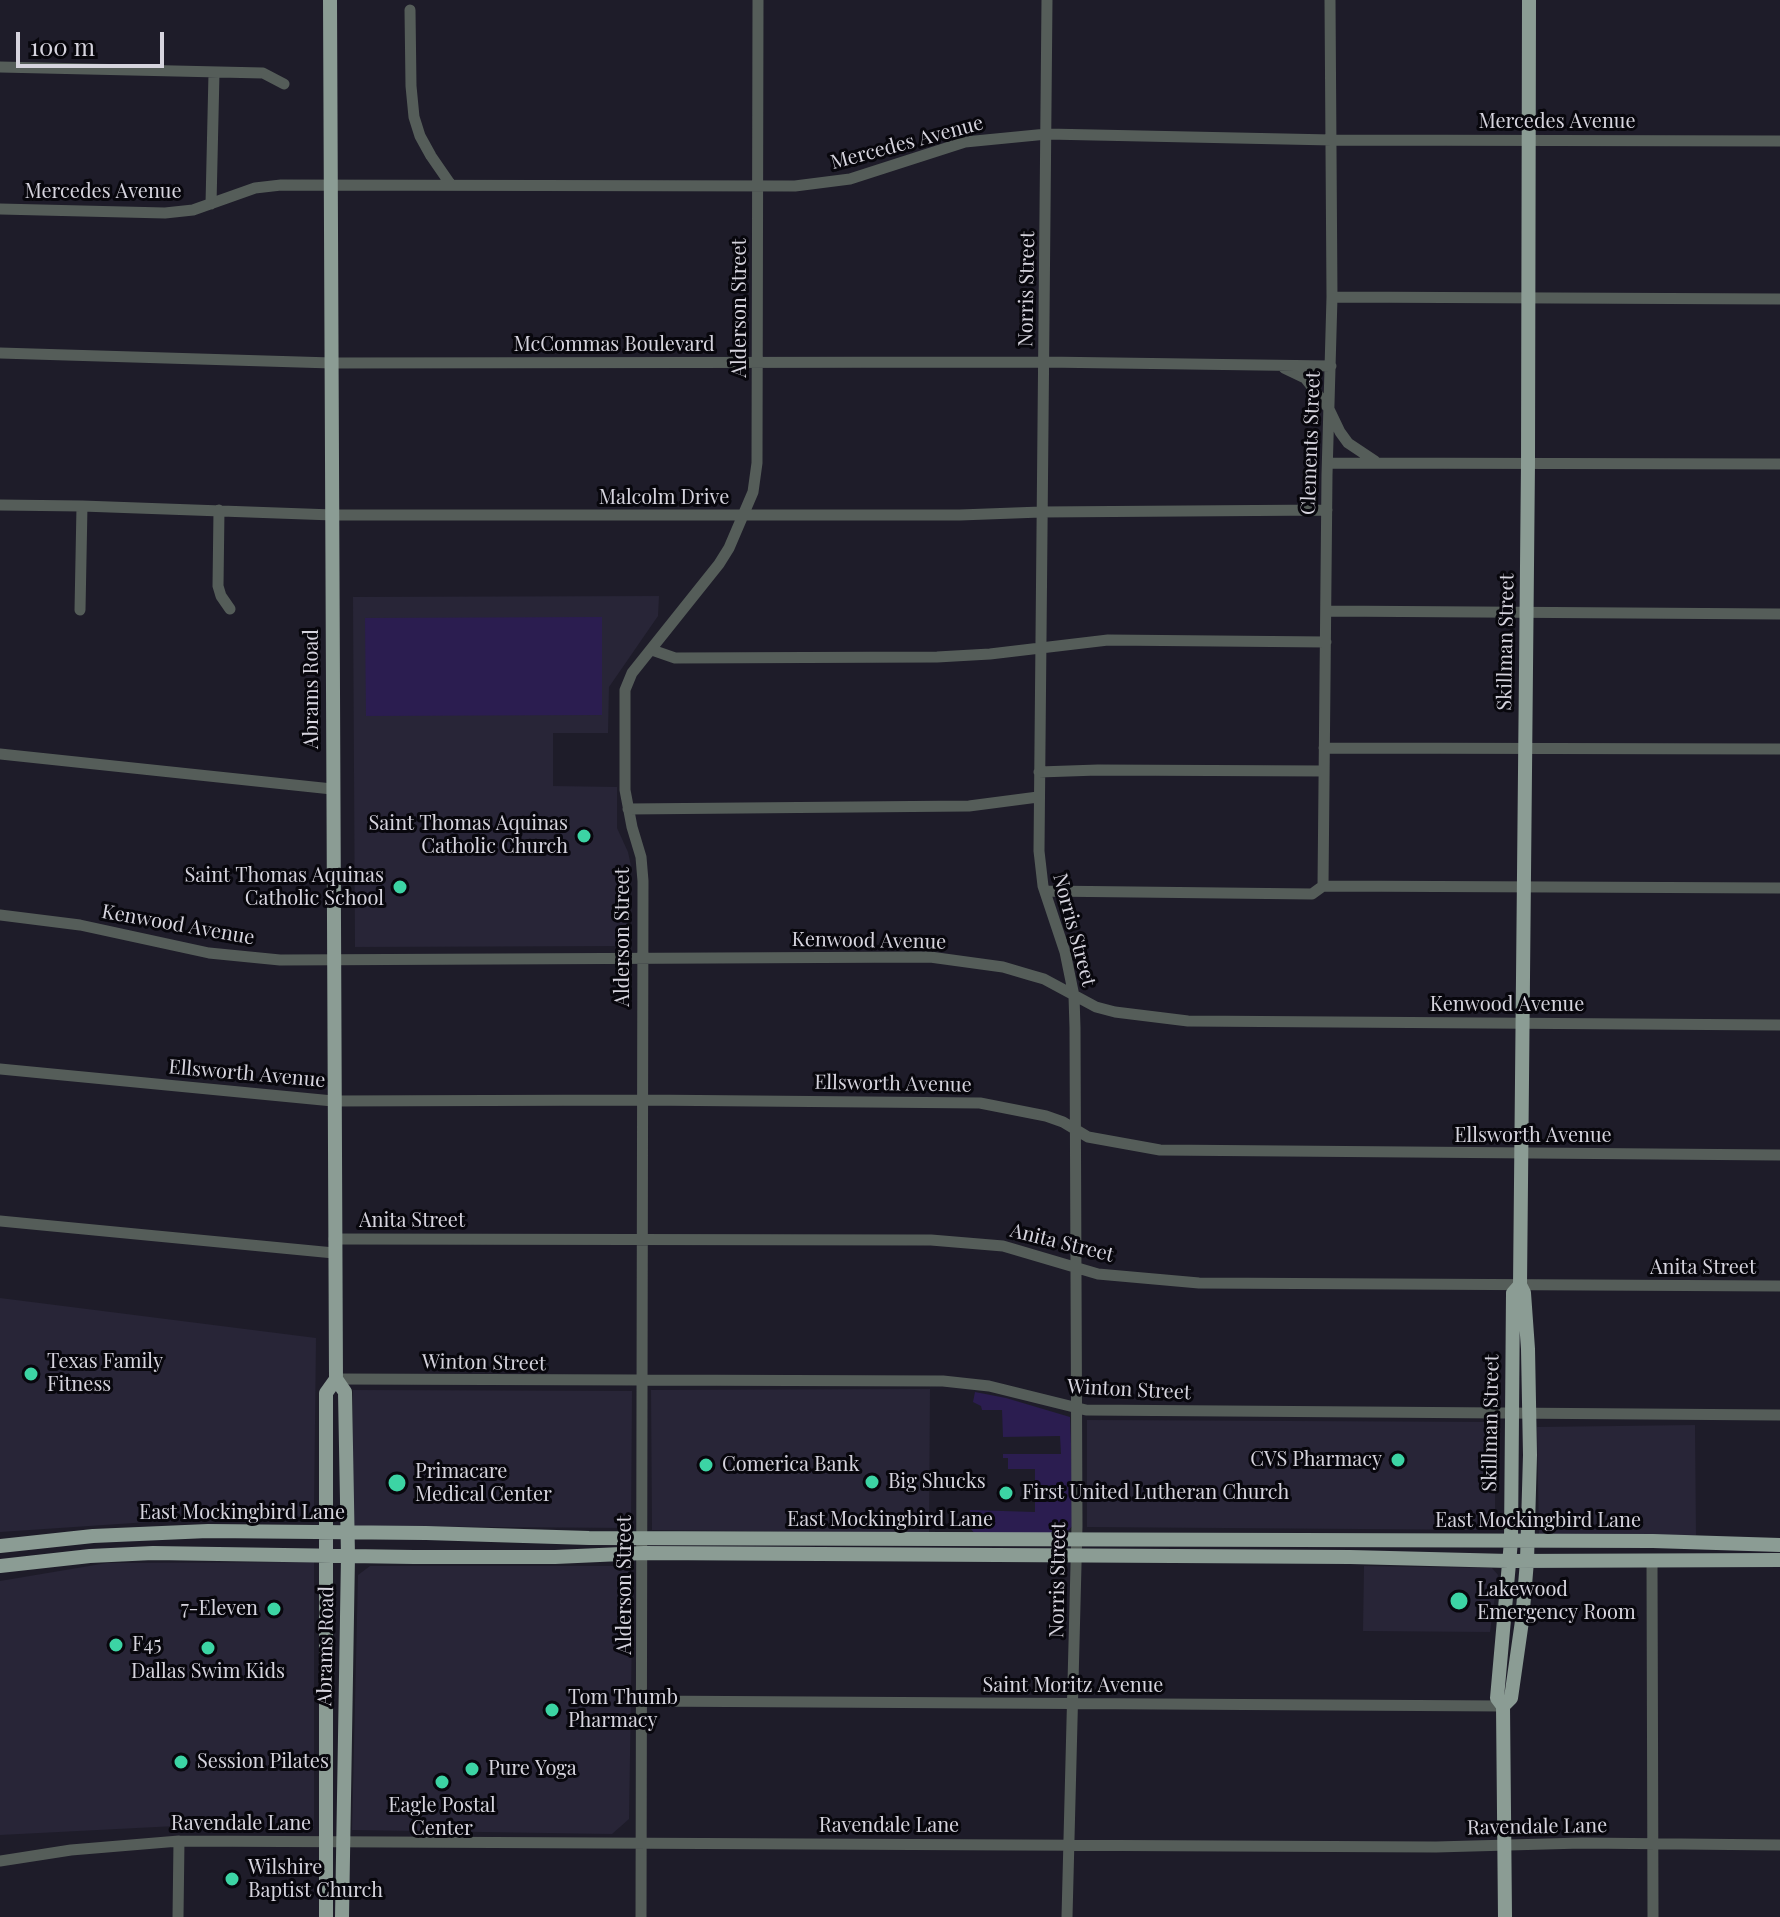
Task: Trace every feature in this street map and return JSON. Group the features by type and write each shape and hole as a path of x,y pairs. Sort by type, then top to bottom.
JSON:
{"main road":[{"name":"Abrams Road","path":"330,0 334,1246 336,1379 345,1392 348,1556 342,1917"},
{"name":"Skillman Street","path":"1503,1706 1511,1698 1528,1541 1528,1349 1524,1293 1520,1285 1529,0"},
{"name":"Skillman Street","path":"1505,1917 1503,1706 1497,1698 1511,1541 1513,1293 1520,1285"},
{"name":"Abrams Road","path":"326,1917 326,1393 336,1379"},
{"name":"East Mockingbird Lane","path":"0,1546 146,1532 208,1531 589,1538 644,1546"},
{"path":"517,1557 530,1547 560,1547 589,1538"},
{"name":"East Mockingbird Lane","path":"0,1566 120,1553 517,1557 644,1546 1350,1549 1511,1541 1780,1545"},
{"path":"1652,1561 1653,1541"},
{"name":"East Mockingbird Lane","path":"1350,1549 1509,1561 1780,1560"},
{"path":"327,1733 345,1733"}],"street":[{"name":"Alderson Street","path":"641,1917 644,1546 641,857 625,790 625,690 632,673 719,564 753,492 757,463 758,0"},
{"name":"Norris Street","path":"1047,0 1038,797 1040,872 1074,996 1076,1548 1067,1917"},
{"name":"Clements Street","path":"1323,886 1332,297 1330,0"},
{"path":"410,10 414,117 420,136 451,185"},
{"path":"0,67 263,73 284,84"},
{"path":"211,204 214,73"},
{"name":"Mercedes Avenue","path":"0,209 165,213 211,204 255,188 331,185 806,185 850,179 965,142 1047,134 1332,140 1780,141"},
{"path":"1332,297 1780,299"},
{"name":"McCommas Boulevard","path":"0,353 332,363 1044,362 1331,366"},
{"name":"McCommas Boulevard","path":"1276,366 1305,378 1329,409 1348,443 1378,463"},
{"path":"1328,463 1780,464"},
{"name":"Malcolm Drive","path":"0,505 333,515 960,515 1327,510"},
{"path":"80,610 82,506"},
{"path":"219,510 218,586 230,609"},
{"path":"1326,611 1780,614"},
{"path":"652,650 675,658 937,657 1108,640 1326,642"},
{"path":"1324,748 1780,749"},
{"path":"0,754 332,789"},
{"path":"1039,772 1324,771"},
{"path":"628,809 969,806 1038,797"},
{"path":"1045,891 1312,894 1323,886 1780,888"},
{"name":"Kenwood Avenue","path":"0,915 80,925 209,953 280,960 930,957 1003,967 1044,979 1096,1007 1115,1012 1188,1021 1780,1025"},
{"path":"1044,979 1058,972 1065,956"},
{"name":"Ellsworth Avenue","path":"0,1069 333,1101 980,1103 1046,1116 1088,1137 1160,1150 1780,1155"},
{"name":"Anita Street","path":"0,1221 334,1246 642,1239 969,1242 1003,1246 1075,1269 1156,1281 1199,1283 1780,1286"},
{"name":"Winton Street","path":"336,1379 943,1381 989,1386 1076,1409 1780,1415"},
{"path":"1652,1561 1653,1917"},
{"name":"Saint Moritz Avenue","path":"642,1701 1503,1706"},
{"path":"178,1917 179,1841"},
{"name":"Ravendale Lane","path":"0,1861 71,1850 179,1841 1780,1845"}],"shaded area":[{"path":"659,596 658,616 609,687 608,733 553,733 553,786 617,787 617,828 631,866 628,946 355,947 353,597"},
{"path":"602,617 602,715 366,716 365,618"},
{"path":"0,1298 316,1338 314,1508 304,1520 208,1518 0,1532"},
{"path":"930,1389 929,1533 652,1530 651,1390"},
{"path":"353,1390 632,1391 631,1528 353,1526"},
{"path":"975,1392 1070,1417 1074,1524 1066,1533 975,1534 971,1529 970,1510 1035,1512 1035,1469 1008,1469 1008,1458 1003,1458 1003,1454 1061,1454 1060,1436 1003,1437 1002,1410 982,1410 973,1402"},
{"path":"1087,1420 1495,1422 1495,1530 1087,1527"},
{"path":"1695,1425 1696,1535 1539,1537 1537,1427"},
{"path":"314,1562 314,1829 176,1826 0,1835 0,1581 107,1563"},
{"path":"370,1566 633,1566 629,1819 612,1834 352,1830 358,1575"},
{"path":"1364,1566 1492,1568 1498,1575 1490,1632 1363,1631"}],"place":[{"name":"Saint Thomas Aquinas Catholic Church","path":"584,836"},
{"name":"Saint Thomas Aquinas Catholic School","path":"400,887"},
{"name":"Texas Family Fitness","path":"31,1374"},
{"name":"CVS Pharmacy","path":"1398,1460"},
{"name":"Comerica Bank","path":"706,1465"},
{"name":"Big Shucks","path":"872,1482"},
{"name":"Primacare Medical Center","path":"397,1483"},
{"name":"First United Lutheran Church","path":"1006,1493"},
{"name":"Lakewood Emergency Room","path":"1459,1601"},
{"name":"7-Eleven","path":"274,1609"},
{"name":"F45","path":"116,1645"},
{"name":"Dallas Swim Kids","path":"208,1648"},
{"name":"Tom Thumb Pharmacy","path":"552,1710"},
{"name":"Session Pilates","path":"181,1762"},
{"name":"Pure Yoga","path":"472,1769"},
{"name":"Eagle Postal Center","path":"442,1782"},
{"name":"Wilshire Baptist Church","path":"232,1879"}]}
